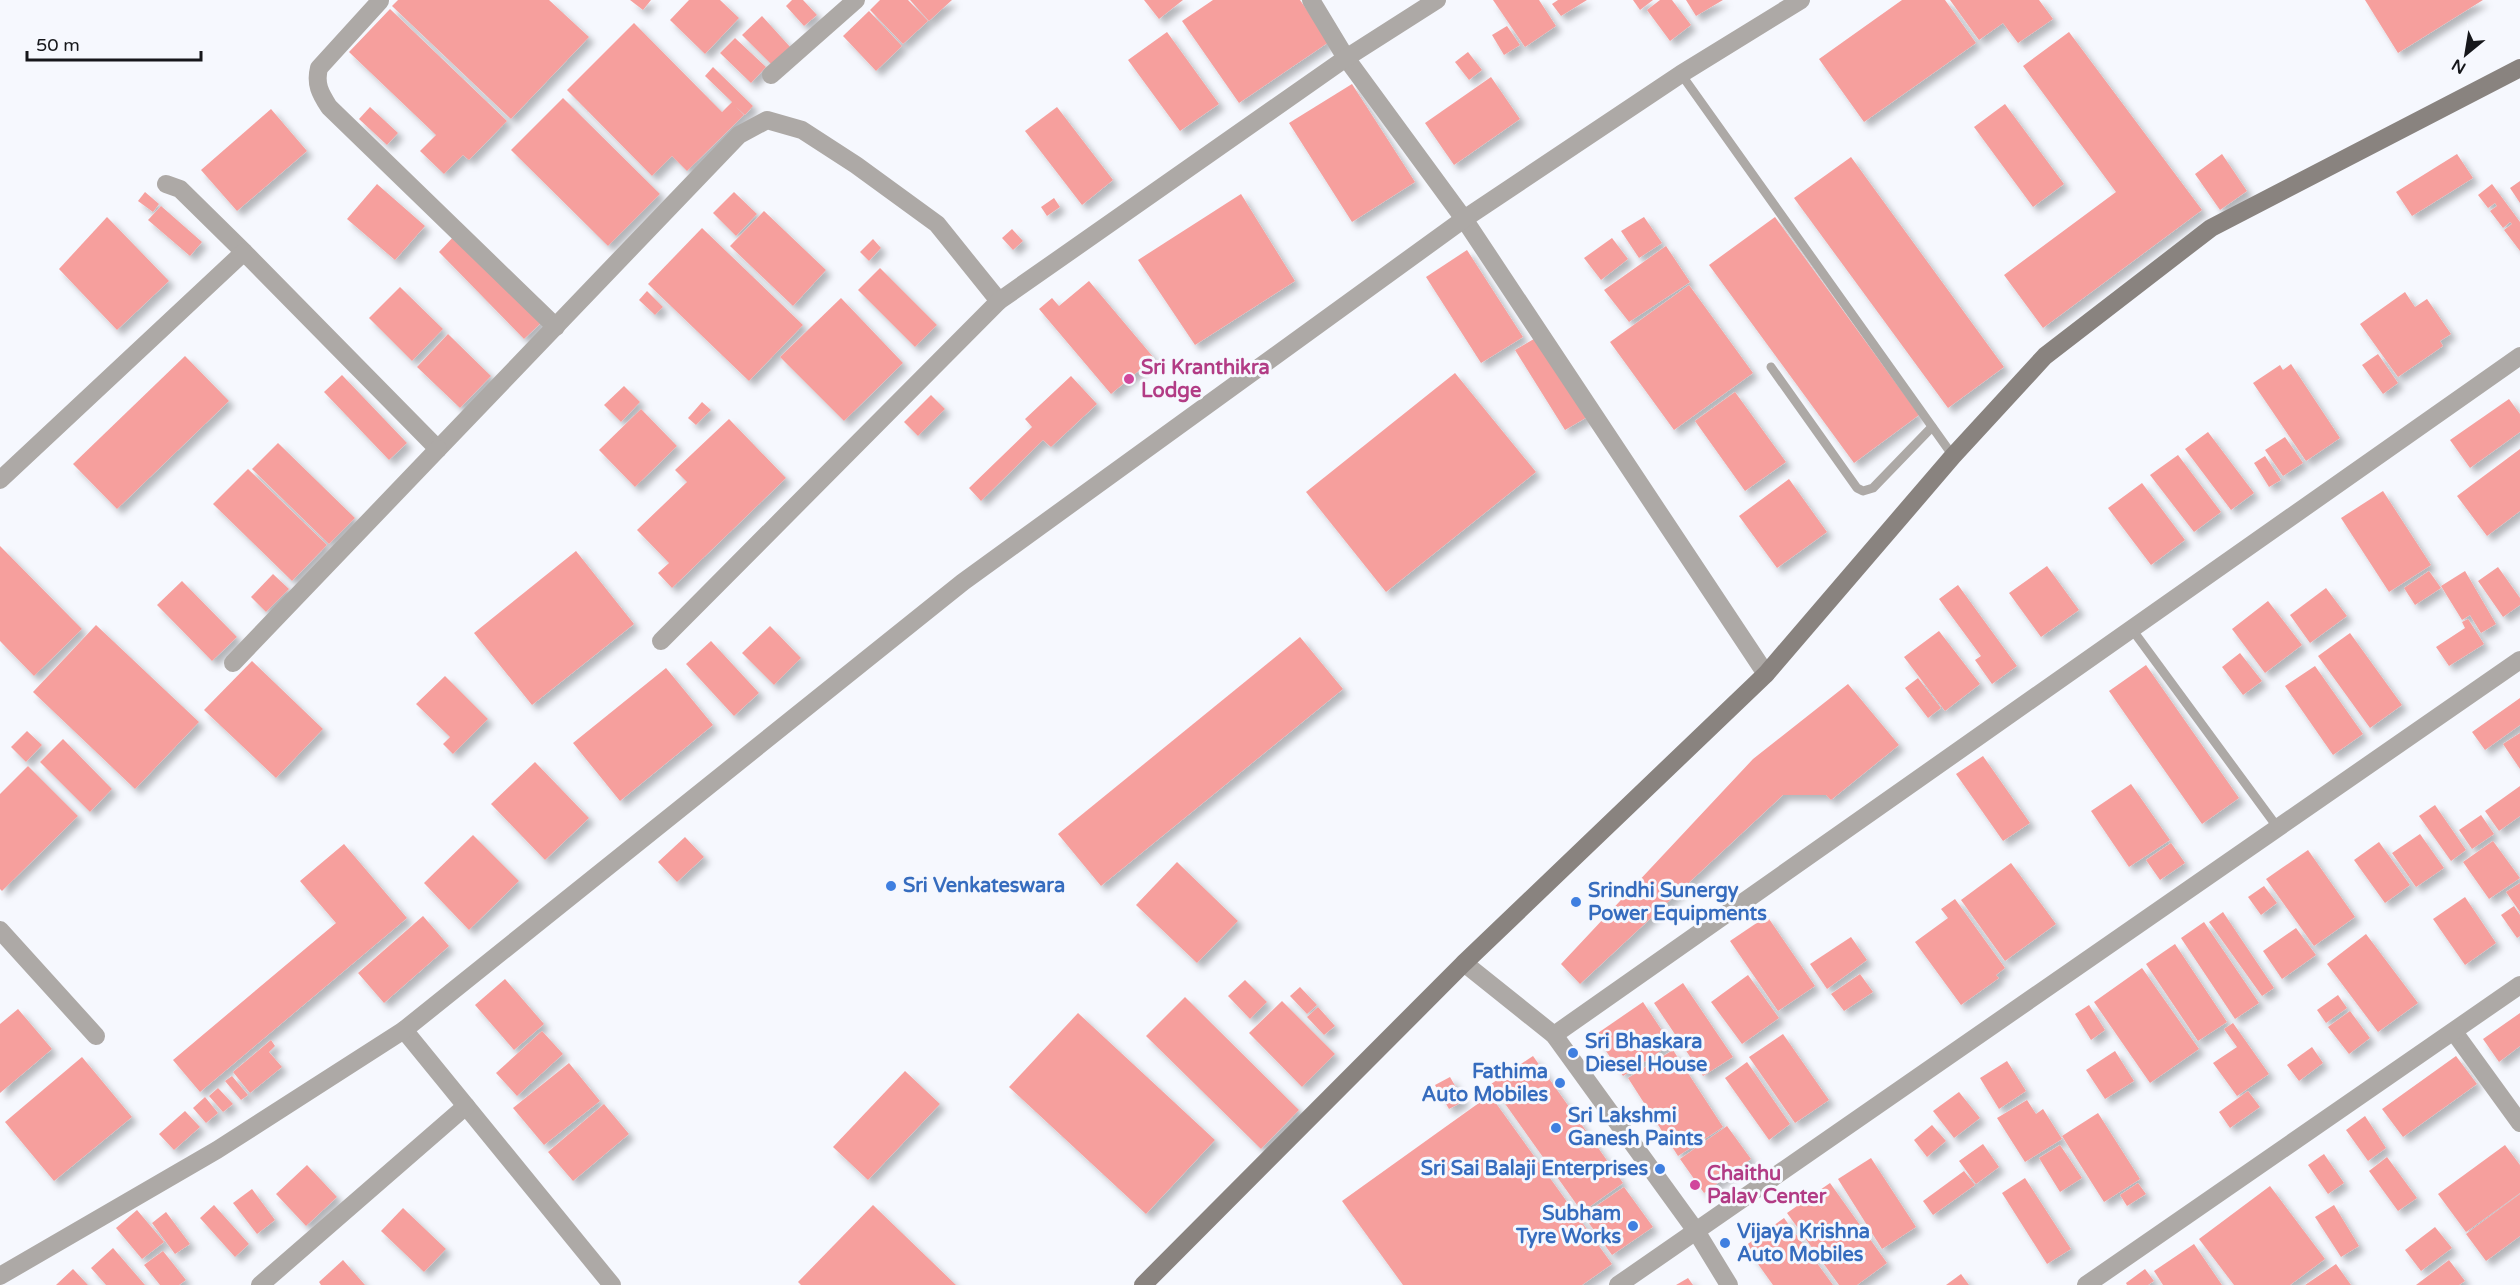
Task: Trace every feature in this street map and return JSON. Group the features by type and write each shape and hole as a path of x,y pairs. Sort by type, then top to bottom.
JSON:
{"street":[{"path":"771,75 856,0"},
{"path":"1311,0 1346,58 1464,219 1767,674"},
{"path":"661,641 999,301 1346,58 1437,0"},
{"path":"0,1276 217,1150 404,1030 963,582 1464,219 1681,74 1801,0"},
{"path":"380,1 319,68 316,80 320,94 329,107 556,327"},
{"path":"1143,1285 1464,963 1767,674 1953,456 2045,356 2211,228 2520,68"},
{"path":"234,663 739,135 767,120 802,130 856,165 937,224 999,301"},
{"path":"166,184 180,189 438,449"},
{"path":"0,480 244,252"},
{"path":"1554,1035 2520,356"},
{"path":"1618,1285 2520,660"},
{"path":"0,930 96,1036"},
{"path":"1464,963 1554,1035 1696,1231 1729,1285"},
{"path":"2086,1285 2520,985"},
{"path":"404,1030 612,1285"},
{"path":"2454,1032 2520,1123"},
{"path":"260,1285 466,1106"}],"lane":[{"path":"1681,74 1953,456"},
{"path":"1771,367 1857,488 1863,491 1873,488 1932,427"},
{"path":"2131,628 2278,828"}],"building":[{"path":"398,0 549,0 589,37 511,119 392,6"},
{"path":"630,0 651,0 643,10"},
{"path":"689,0 720,0 739,18 705,54 670,20"},
{"path":"792,0 803,0 817,15 804,26 786,6"},
{"path":"880,0 908,0 928,21 903,44 870,10"},
{"path":"910,0 952,0 929,21"},
{"path":"1144,0 1183,0 1159,19"},
{"path":"1213,0 1300,0 1329,42 1239,103 1182,21"},
{"path":"1493,0 1539,0 1556,26 1525,47"},
{"path":"1558,0 1587,0 1561,16 1552,4"},
{"path":"1633,0 1653,0 1640,10"},
{"path":"1660,0 1672,0 1691,25 1670,41 1647,10"},
{"path":"1686,0 1723,0 1696,16"},
{"path":"1902,0 1945,0 1976,43 1864,122 1819,59"},
{"path":"1950,0 2039,0 2053,19 2018,43 2003,23 1979,40"},
{"path":"2365,0 2483,0 2398,53"},
{"path":"390,9 507,121 469,160 463,155 444,174 420,151 436,135 349,52"},
{"path":"869,11 902,46 876,71 843,36"},
{"path":"762,16 792,49 774,67 742,35"},
{"path":"634,23 722,112 732,102 705,76 713,67 753,106 745,115 736,107 744,115 687,171 672,156 652,176 567,90"},
{"path":"1507,26 1520,45 1504,55 1492,35"},
{"path":"1167,32 1219,104 1180,131 1128,60"},
{"path":"2069,32 2202,210 2043,328 2004,275 2116,192 2023,66"},
{"path":"735,38 766,67 751,83 720,53"},
{"path":"1468,52 1482,70 1469,80 1455,62"},
{"path":"1491,77 1520,119 1454,165 1425,123"},
{"path":"1352,84 1415,182 1352,222 1289,123"},
{"path":"563,98 660,194 608,246 511,150"},
{"path":"2005,104 2064,184 2033,207 1974,127"},
{"path":"370,107 398,133 387,145 359,119"},
{"path":"1057,107 1113,180 1082,205 1025,131"},
{"path":"271,109 307,151 237,211 201,170"},
{"path":"2222,154 2247,191 2220,210 2195,174"},
{"path":"2457,154 2473,178 2412,216 2396,192"},
{"path":"1851,157 2004,367 1948,408 1794,198"},
{"path":"2520,181 2520,203 2510,188"},
{"path":"377,184 425,226 395,260 347,219"},
{"path":"2492,184 2520,222 2520,251 2504,230 2512,224 2510,222 2503,228 2490,211 2497,206 2495,203 2488,208 2478,195"},
{"path":"145,192 159,204 153,212 138,201"},
{"path":"734,192 757,214 736,236 713,213"},
{"path":"1241,194 1295,281 1195,345 1138,260"},
{"path":"1054,198 1060,207 1047,216 1041,207"},
{"path":"161,206 202,242 190,256 148,220"},
{"path":"764,211 826,270 793,306 730,246"},
{"path":"107,217 169,281 117,330 59,269"},
{"path":"1644,217 1662,243 1639,258 1621,231"},
{"path":"1775,217 1919,415 1854,463 1709,265"},
{"path":"702,228 803,325 749,381 648,284"},
{"path":"1012,229 1023,241 1013,250 1002,238"},
{"path":"456,234 543,321 524,339 439,252"},
{"path":"1612,238 1628,259 1601,280 1584,258"},
{"path":"873,239 881,248 869,261 860,252"},
{"path":"1666,246 1690,282 1629,322 1604,290"},
{"path":"1467,250 1523,337 1481,363 1426,277"},
{"path":"880,268 937,325 915,347 858,290"},
{"path":"1089,281 1154,358 1111,394 1039,309 1052,298 1059,306"},
{"path":"1689,285 1753,373 1674,430 1610,342"},
{"path":"400,287 443,329 412,361 369,318"},
{"path":"647,291 663,307 655,315 639,300"},
{"path":"2405,292 2415,307 2427,299 2451,334 2440,341 2443,346 2398,377 2360,324"},
{"path":"841,298 903,363 844,421 780,357"},
{"path":"448,334 491,376 460,408 417,367"},
{"path":"1539,336 1589,416 1565,430 1515,350"},
{"path":"2378,354 2398,383 2383,394 2362,365"},
{"path":"185,356 229,401 117,509 73,464"},
{"path":"2291,364 2340,438 2306,461 2253,383 2280,365 2283,370"},
{"path":"1455,373 1536,472 1386,592 1306,492"},
{"path":"342,375 407,443 389,460 324,392"},
{"path":"1071,376 1097,404 1051,447 1043,440 981,501 969,488 1032,427 1025,419"},
{"path":"624,386 640,402 621,422 604,405"},
{"path":"1735,392 1786,462 1745,491 1695,421"},
{"path":"931,395 945,409 918,436 904,422"},
{"path":"2509,399 2520,414 2520,432 2470,468 2450,440"},
{"path":"702,402 711,410 696,425 688,418"},
{"path":"641,409 677,446 635,487 599,450"},
{"path":"729,419 786,478 672,588 658,573 669,563 637,530 687,482 675,470"},
{"path":"2208,432 2254,493 2231,510 2185,449"},
{"path":"2285,437 2303,463 2283,476 2265,450"},
{"path":"278,443 355,518 329,544 252,469"},
{"path":"2520,449 2520,511 2487,536 2457,496"},
{"path":"2178,455 2221,512 2194,532 2150,475"},
{"path":"2265,456 2281,480 2269,487 2254,463"},
{"path":"248,469 327,545 292,581 213,504"},
{"path":"1789,479 1827,532 1777,568 1739,516"},
{"path":"2142,483 2185,540 2151,565 2108,508"},
{"path":"2383,491 2431,565 2389,592 2341,518"},
{"path":"0,546 82,629 34,676 0,641"},
{"path":"576,551 634,624 532,705 474,633"},
{"path":"2047,566 2079,610 2041,637 2009,593"},
{"path":"2498,567 2520,598 2520,605 2503,617 2478,581"},
{"path":"2429,571 2441,588 2415,605 2404,588"},
{"path":"2465,571 2496,624 2481,633 2470,615 2462,620 2441,586"},
{"path":"273,574 289,589 266,612 251,597"},
{"path":"182,581 237,637 212,661 157,605"},
{"path":"1958,585 2017,666 1992,684 1975,660 1981,656 1939,599"},
{"path":"2326,588 2347,616 2310,643 2290,615"},
{"path":"2268,601 2302,645 2265,673 2232,629"},
{"path":"2468,619 2484,644 2449,666 2436,647 2465,628 2462,622"},
{"path":"96,625 199,722 135,789 33,692"},
{"path":"770,626 801,658 774,685 742,653"},
{"path":"1939,631 1980,684 1945,711 1904,657"},
{"path":"2350,633 2402,705 2370,728 2318,656"},
{"path":"1300,637 1343,689 1101,886 1058,834"},
{"path":"711,641 759,693 734,716 686,664"},
{"path":"2240,653 2262,681 2243,695 2222,667"},
{"path":"252,661 323,729 276,778 204,710"},
{"path":"2146,665 2239,798 2202,824 2109,691"},
{"path":"2315,666 2363,734 2333,755 2285,686"},
{"path":"666,668 713,725 620,801 573,743"},
{"path":"445,676 488,719 453,754 443,744 450,737 416,704"},
{"path":"1918,678 1941,708 1928,718 1905,688"},
{"path":"1848,684 1899,745 1831,800 1826,795 1783,795 1580,984 1561,964 1753,759"},
{"path":"2520,698 2520,725 2485,750 2472,732"},
{"path":"27,731 42,745 26,762 11,747"},
{"path":"2520,733 2520,769 2503,744"},
{"path":"63,739 112,789 90,812 40,762"},
{"path":"1983,756 2030,823 2003,841 1956,774"},
{"path":"535,762 589,818 545,860 491,804"},
{"path":"28,766 78,816 2,891 0,889 0,794"},
{"path":"2131,784 2170,840 2129,867 2091,811"},
{"path":"2520,786 2520,816 2499,831 2485,811"},
{"path":"2435,805 2466,850 2451,861 2419,816"},
{"path":"2481,815 2494,834 2472,849 2459,830"},
{"path":"2420,834 2444,868 2416,887 2392,853"},
{"path":"473,835 519,881 469,930 424,883"},
{"path":"685,837 704,857 677,882 658,862"},
{"path":"2493,841 2520,878 2489,899 2463,862"},
{"path":"2379,842 2410,885 2385,903 2354,860"},
{"path":"2171,843 2185,863 2160,880 2146,860"},
{"path":"344,844 407,918 200,1092 173,1060 336,923 300,881"},
{"path":"2308,850 2355,917 2314,946 2266,879"},
{"path":"1177,862 1238,921 1197,963 1136,905"},
{"path":"2011,863 2056,924 2005,961 1961,900"},
{"path":"2520,883 2520,912 2506,892"},
{"path":"2264,886 2277,903 2261,915 2248,897"},
{"path":"2465,897 2496,943 2465,965 2433,919"},
{"path":"1955,899 2005,968 1996,975 1999,978 1961,1005 1915,942 1948,918 1941,909"},
{"path":"2514,906 2520,915 2520,936 2517,938 2501,915"},
{"path":"2223,912 2274,988 2262,996 2209,922"},
{"path":"423,916 449,946 384,1003 358,973"},
{"path":"1767,916 1815,986 1778,1011 1730,941"},
{"path":"2204,922 2259,1003 2235,1019 2181,938"},
{"path":"2296,928 2316,955 2282,979 2263,951"},
{"path":"2366,934 2418,1003 2378,1032 2327,964"},
{"path":"1851,937 1867,960 1827,989 1810,964"},
{"path":"2175,944 2227,1022 2198,1041 2146,964"},
{"path":"2142,968 2199,1049 2150,1083 2094,1002"},
{"path":"1860,974 1873,992 1844,1011 1831,994"},
{"path":"1748,975 1779,1018 1742,1044 1711,1002"},
{"path":"505,979 544,1024 514,1050 475,1005"},
{"path":"1245,980 1267,1002 1250,1019 1228,996"},
{"path":"1683,983 1733,1057 1703,1076 1654,1003"},
{"path":"1300,987 1317,1005 1307,1014 1290,996"},
{"path":"2338,995 2347,1008 2326,1023 2317,1010"},
{"path":"1185,997 1299,1110 1261,1149 1146,1036"},
{"path":"1282,1001 1335,1054 1302,1087 1249,1033"},
{"path":"1643,1002 1671,1044 1623,1076 1595,1035"},
{"path":"2089,1005 2105,1030 2091,1040 2075,1014"},
{"path":"1318,1007 1335,1026 1324,1035 1307,1017"},
{"path":"18,1009 52,1049 0,1093 0,1024"},
{"path":"2350,1011 2370,1038 2349,1054 2328,1027"},
{"path":"1078,1013 1215,1140 1146,1214 1009,1087"},
{"path":"2520,1013 2520,1046 2499,1062 2483,1039"},
{"path":"2233,1023 2269,1074 2237,1096 2213,1063 2237,1047 2224,1029"},
{"path":"542,1031 563,1054 517,1096 496,1073"},
{"path":"1783,1034 1829,1100 1795,1123 1749,1057"},
{"path":"271,1040 275,1046 269,1052 282,1067 250,1093 233,1072"},
{"path":"2312,1047 2323,1063 2299,1081 2287,1065"},
{"path":"1673,1050 1723,1127 1678,1156 1628,1078"},
{"path":"2115,1051 2134,1081 2105,1099 2086,1070"},
{"path":"1533,1056 1623,1183 1582,1212 1491,1084"},
{"path":"2456,1056 2477,1084 2403,1137 2382,1109"},
{"path":"82,1057 132,1117 54,1181 5,1122"},
{"path":"2007,1061 2026,1091 1999,1109 1980,1078"},
{"path":"1747,1062 1790,1124 1769,1140 1725,1078"},
{"path":"569,1063 600,1101 544,1145 513,1108"},
{"path":"905,1071 940,1104 868,1180 833,1147"},
{"path":"232,1076 248,1095 241,1100 225,1081"},
{"path":"1450,1077 1464,1101 1449,1109 1435,1085"},
{"path":"218,1088 233,1104 223,1112 209,1096"},
{"path":"2248,1091 2260,1107 2230,1128 2219,1112"},
{"path":"1959,1092 1980,1118 1954,1138 1933,1111"},
{"path":"1490,1095 1612,1264 1582,1285 1403,1285 1342,1201"},
{"path":"205,1097 218,1113 206,1123 193,1108"},
{"path":"2027,1100 2036,1114 2043,1109 2062,1139 2025,1162 1997,1118"},
{"path":"604,1104 629,1134 573,1181 548,1152"},
{"path":"185,1111 200,1127 174,1150 159,1134"},
{"path":"2098,1113 2140,1179 2104,1202 2062,1136"},
{"path":"2365,1116 2386,1148 2368,1161 2346,1130"},
{"path":"1932,1125 1946,1141 1927,1157 1914,1140"},
{"path":"1727,1126 1751,1159 1704,1193 1680,1159"},
{"path":"1983,1144 1999,1167 1976,1184 1959,1161"},
{"path":"2060,1145 2082,1178 2060,1192 2039,1158"},
{"path":"2505,1145 2520,1165 2520,1193 2466,1232 2438,1194"},
{"path":"2324,1154 2344,1183 2328,1194 2308,1165"},
{"path":"2387,1157 2417,1198 2398,1211 2369,1171"},
{"path":"1871,1158 1916,1227 1882,1249 1838,1179"},
{"path":"307,1165 337,1197 306,1226 276,1194"},
{"path":"1964,1171 1975,1185 1933,1215 1923,1201"},
{"path":"2025,1178 2071,1249 2047,1264 2002,1193"},
{"path":"1830,1183 1887,1263 1857,1285 1839,1285 1787,1213"},
{"path":"2138,1183 2146,1194 2127,1206 2120,1195"},
{"path":"2270,1186 2325,1259 2290,1285 2234,1285 2199,1239"},
{"path":"1624,1187 1653,1227 1612,1255 1583,1215"},
{"path":"252,1189 275,1220 257,1234 233,1203"},
{"path":"2520,1194 2520,1236 2486,1261 2466,1234"},
{"path":"214,1205 249,1244 235,1257 200,1218"},
{"path":"873,1205 956,1285 801,1285 798,1282"},
{"path":"2334,1205 2359,1246 2341,1257 2315,1217"},
{"path":"403,1208 446,1249 424,1272 381,1231"},
{"path":"137,1210 164,1242 142,1259 116,1228"},
{"path":"166,1212 190,1244 175,1254 152,1223"},
{"path":"1784,1218 1833,1285 1773,1285 1745,1246"},
{"path":"2435,1227 2452,1248 2421,1271 2405,1250"},
{"path":"2194,1244 2222,1285 2163,1285 2154,1271"},
{"path":"113,1248 145,1285 106,1285 91,1268"},
{"path":"163,1251 186,1280 179,1285 160,1285 144,1265"},
{"path":"343,1260 365,1285 321,1285 319,1282"},
{"path":"2449,1260 2465,1281 2459,1285 2416,1285"},
{"path":"2336,1264 2351,1285 2305,1285"},
{"path":"73,1269 88,1285 56,1285"},
{"path":"2145,1269 2154,1281 2148,1285 2127,1285 2126,1283"},
{"path":"1961,1274 1969,1285 1946,1285"},
{"path":"1688,1278 1693,1285 1676,1285"}],"place":[{"name":"Sri Kranthikra Lodge","path":"1129,379"},
{"name":"Sri Venkateswara","path":"891,886"},
{"name":"Srindhi Sunergy Power Equipments","path":"1576,902"},
{"name":"Sri Bhaskara Diesel House","path":"1573,1053"},
{"name":"Fathima Auto Mobiles","path":"1560,1083"},
{"name":"Sri Lakshmi Ganesh Paints","path":"1556,1128"},
{"name":"Sri Sai Balaji Enterprises","path":"1660,1169"},
{"name":"Chaithu Palav Center","path":"1695,1185"},
{"name":"Subham Tyre Works","path":"1633,1226"},
{"name":"Vijaya Krishna Auto Mobiles","path":"1725,1243"}]}
